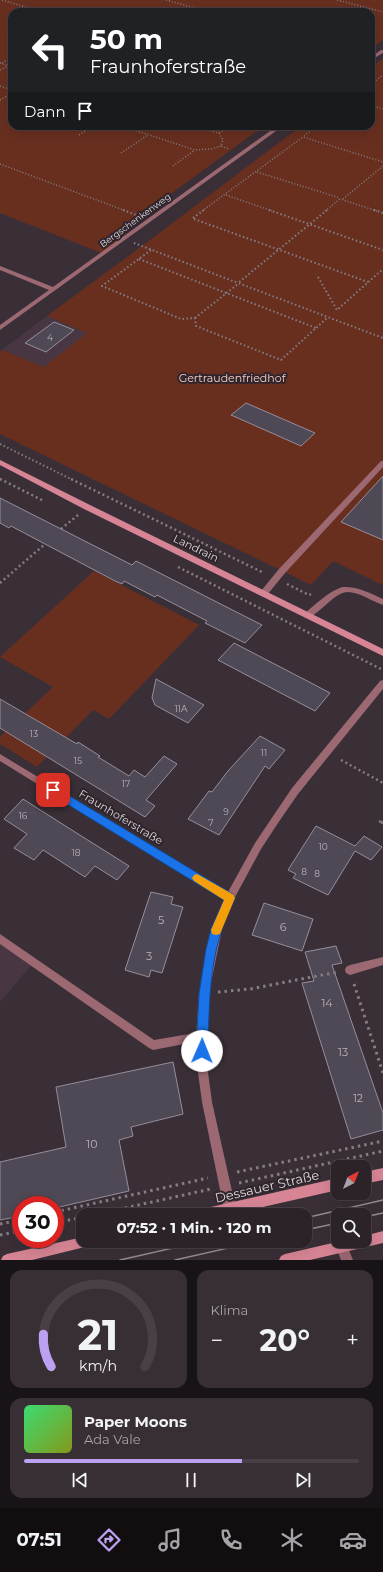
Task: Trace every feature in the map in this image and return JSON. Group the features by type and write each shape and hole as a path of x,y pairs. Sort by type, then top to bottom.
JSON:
{"street":[{"name":"Bergschenkenweg","path":"0,328 124,240 274,130"},
{"path":"0,268 53,289"},
{"name":"Landrain","path":"0,462 87,507 383,653"},
{"path":"264,593 383,463"},
{"path":"308,615 336,592 344,589 352,589 383,602"},
{"path":"230,1208 207,1102 202,1065 201,1037 204,994 216,929 230,898 258,846 295,791 383,683"},
{"name":"Fraunhoferstraße","path":"0,757 230,898"},
{"path":"0,938 153,1045 201,1037"},
{"path":"350,970 383,961"},
{"path":"371,1177 383,1174"},
{"name":"Dessauer Straße","path":"234,1208 331,1186"},
{"path":"371,1240 383,1237"},
{"path":"7,1260 76,1244"},
{"path":"285,1260 338,1248"},
{"path":"342,1248 347,1260"}],"path":[{"path":"2,0 29,8"},
{"path":"166,0 195,8"},
{"path":"337,0 368,8"},
{"path":"1,63 8,65"},
{"path":"0,70 8,65"},
{"path":"79,135 87,130"},
{"path":"134,130 195,150 211,149 221,146 242,153"},
{"path":"209,130 219,133 223,140 221,146"},
{"path":"219,133 224,130"},
{"path":"312,130 193,218 368,282"},
{"path":"121,153 148,135"},
{"path":"303,137 383,162"},
{"path":"173,166 195,150"},
{"path":"0,164 140,217"},
{"path":"152,250 102,286 181,319 195,318 309,224 383,166"},
{"path":"256,171 383,213"},
{"path":"225,195 383,250"},
{"path":"124,240 383,338"},
{"path":"139,259 316,328"},
{"path":"318,277 337,310 383,269"},
{"path":"195,318 196,326 281,360 328,317"},
{"path":"0,444 310,595 316,592"},
{"path":"0,479 49,503"},
{"path":"62,529 87,507"},
{"path":"70,513 83,520"},
{"path":"0,583 45,544"},
{"path":"174,566 383,670"},
{"path":"341,760 383,783"},
{"path":"204,994 250,989 350,970 383,1072"},
{"path":"64,1221 76,1218"},
{"path":"0,1224 12,1222"},
{"path":"0,1235 12,1233"}],"shaded area":[{"path":"47,316 88,333 44,367 2,350"},
{"path":"0,940 33,963 0,1002"}],"green space":[{"path":"0,0 383,0 383,40 375,46 375,8 8,8 8,130 259,130 146,212 104,254 0,213"},
{"name":"Gertraudenfriedhof","path":"383,58 383,585 333,561 311,585 0,434 0,351 2,350 44,367 87,333 47,316 296,130 375,130 375,65"},
{"path":"94,571 199,625 109,719 93,710 37,767 0,744 0,737 53,687 0,657"}],"building":[{"path":"54,322 74,330 46,352 25,343"},
{"path":"246,403 315,433 301,446 231,415"},
{"path":"383,476 383,540 341,522"},
{"path":"0,498 132,565 136,561 262,625 245,643 205,623 207,621 157,595 155,597 124,581 122,584 115,581 11,526 9,528 0,523"},
{"path":"234,643 330,693 315,711 218,660"},
{"path":"156,679 204,705 188,723 155,705 152,698"},
{"path":"0,699 77,744 78,742 100,756 98,757 129,776 134,770 145,777 164,756 177,764 146,800 155,806 145,817 0,728"},
{"path":"260,736 285,750 269,769 265,766 219,835 188,819 209,791 212,792 228,771"},
{"path":"23,799 129,866 117,880 95,866 85,877 43,850 34,860 14,848 27,834 4,819"},
{"path":"316,826 355,846 364,836 382,847 371,860 355,851 328,895 293,878 296,874 288,870"},
{"path":"151,892 173,897 171,904 183,907 162,973 151,970 149,977 125,970"},
{"path":"264,903 313,919 302,951 252,935"},
{"path":"336,946 342,963 332,965 383,1113 383,1130 351,1139 302,983 314,981 305,952"},
{"path":"173,1062 183,1114 131,1127 133,1136 119,1140 129,1191 64,1206 64,1196 12,1196 12,1218 0,1220 0,1162 66,1147 56,1087"}],"tram line":[{"path":"312,1216 383,1200"},
{"path":"371,1216 383,1213"},
{"path":"312,1229 331,1224"},
{"path":"120,1260 173,1248"},
{"path":"175,1260 228,1248"}],"slow traffic":[{"path":"197,878 230,898 216,930"}],"route":[{"path":"53,790 230,898 216,929 212,949 204,994 201,1037 202,1051"}]}
